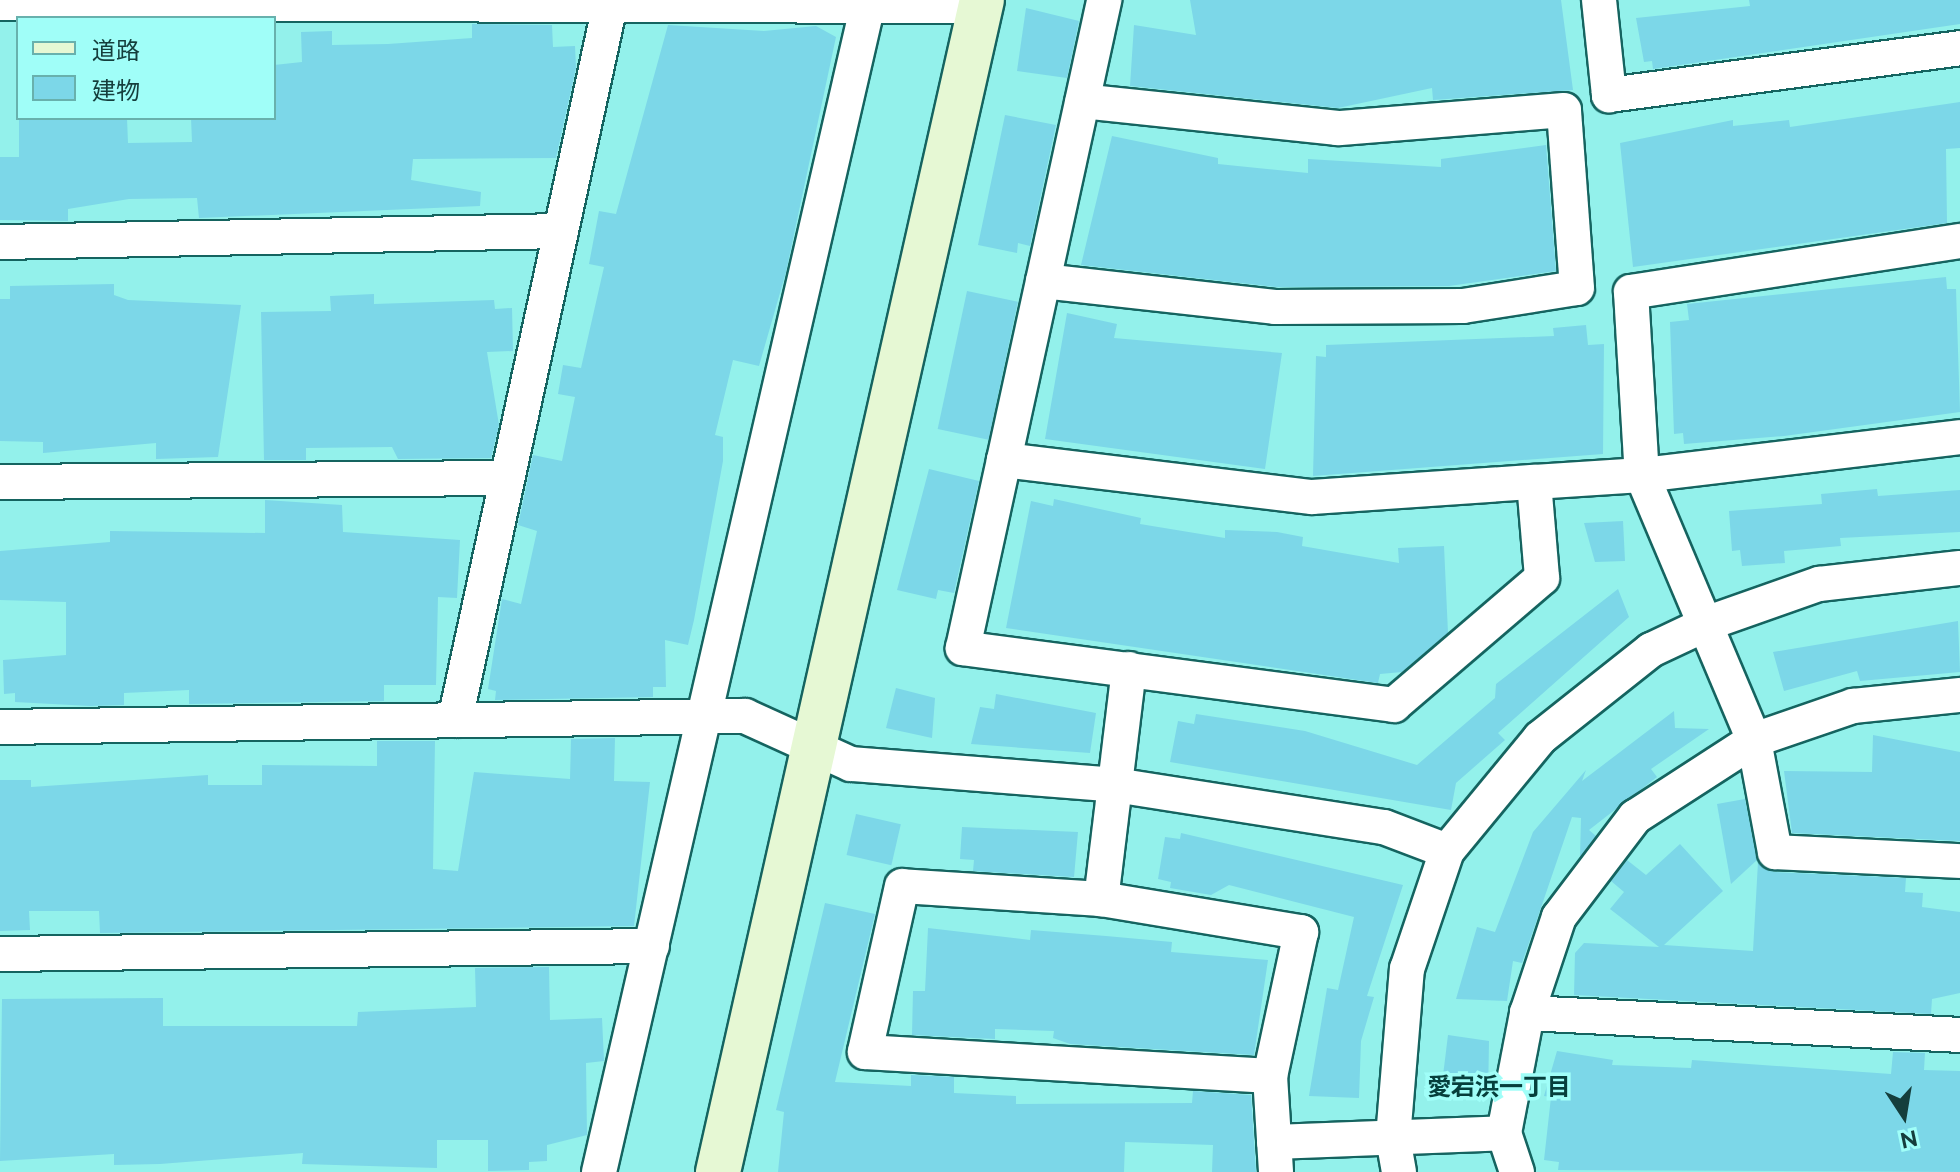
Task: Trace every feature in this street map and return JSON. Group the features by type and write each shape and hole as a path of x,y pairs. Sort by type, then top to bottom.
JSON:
{"street":[{"path":"1104,0 963,648 1394,705 1542,578 1534,482"},
{"path":"1599,0 1609,95 1960,48"},
{"path":"599,1172 868,2"},
{"path":"0,3 610,5 964,2 718,1172"},
{"path":"455,720 610,5"},
{"path":"1043,281 1275,307 1463,306 1577,288 1564,110 1338,128 1082,101"},
{"path":"0,242 561,231"},
{"path":"1960,241 1631,292 1642,475 1708,623 1754,740 1775,852 1960,861"},
{"path":"1004,460 1312,497 1642,475 1960,437"},
{"path":"0,482 507,478"},
{"path":"1399,1172 1393,1138 1407,969 1447,851 1540,738 1651,650 1708,623 1819,584 1960,568"},
{"path":"1101,899 1129,669"},
{"path":"1517,1172 1504,1133 1527,1013 1559,917 1635,817 1754,740 1853,706 1960,695"},
{"path":"0,727 745,716 851,764 1115,785 1384,827 1447,851"},
{"path":"697,1172 807,744"},
{"path":"1270,1076 865,1052 902,886 1101,899 1301,932 1270,1076 1275,1157 1393,1138 1504,1133"},
{"path":"0,954 652,946"},
{"path":"1527,1013 1960,1035"}],"building":[{"path":"1190,0 1561,0 1573,90 1433,100 1432,88 1338,108 1130,86 1134,25 1196,35"},
{"path":"1749,0 1960,0 1960,24 1653,69 1652,61 1644,62 1636,18 1750,6"},
{"path":"1026,8 1079,21 1067,78 1017,71"},
{"path":"472,24 552,25 553,47 575,46 576,68 556,158 413,159 411,180 481,192 480,206 199,218 197,198 129,199 68,209 68,221 0,220 0,157 19,157 19,120 127,120 128,143 192,142 191,120 276,120 276,65 302,62 301,32 332,31 332,45 472,38"},
{"path":"668,25 764,31 816,26 836,37 786,272 759,366 733,360 715,435 723,437 723,461 694,620 688,645 665,640 666,687 653,687 653,697 495,700 496,691 488,689 502,599 521,604 537,531 518,525 533,455 562,461 575,397 558,394 563,365 581,368 604,267 589,264 599,211 616,214"},
{"path":"1960,102 1960,148 1946,149 1947,223 1633,267 1620,143 1733,120 1733,126 1789,120 1790,127"},
{"path":"1005,115 1056,125 1030,246 1018,243 1017,253 978,245"},
{"path":"1112,136 1218,158 1218,164 1308,173 1308,159 1441,167 1441,159 1546,145 1556,271 1449,286 1276,287 1081,265"},
{"path":"1946,277 1947,289 1956,289 1960,412 1784,436 1684,444 1683,433 1674,434 1670,322 1689,320 1687,304"},
{"path":"114,284 114,295 128,300 241,305 218,457 156,459 156,443 43,453 43,442 0,441 0,299 10,299 10,286"},
{"path":"967,291 1018,302 989,440 938,429"},
{"path":"374,294 374,304 494,300 495,309 512,308 513,351 487,352 499,425 491,458 398,459 392,447 306,448 306,460 264,460 261,312 331,311 330,296"},
{"path":"1067,313 1117,324 1114,338 1282,353 1265,469 1045,439"},
{"path":"1586,325 1588,345 1604,344 1603,454 1313,476 1316,356 1326,357 1326,345 1554,336 1553,328"},
{"path":"929,469 979,481 954,593 938,590 936,599 897,590"},
{"path":"1877,489 1878,496 1960,490 1960,532 1840,538 1841,546 1784,551 1785,563 1742,566 1740,550 1732,551 1729,511 1822,504 1821,494"},
{"path":"1054,499 1141,518 1140,524 1225,538 1225,530 1277,532 1303,537 1302,546 1399,563 1398,548 1444,546 1448,633 1402,672 1380,674 1378,683 1006,628 1031,501 1053,506"},
{"path":"265,500 342,505 343,532 460,540 457,598 438,597 436,685 384,685 384,701 189,704 189,690 124,693 124,705 90,706 15,702 15,693 4,694 3,660 66,655 66,602 0,600 0,551 110,542 110,531 265,533"},
{"path":"1623,521 1625,561 1595,562 1584,523"},
{"path":"1618,589 1629,617 1498,733 1505,740 1456,783 1451,810 1170,762 1178,721 1194,724 1196,714 1305,731 1417,765 1495,698 1496,684"},
{"path":"1958,621 1960,672 1860,681 1857,671 1784,691 1773,652"},
{"path":"896,688 935,698 932,738 886,728"},
{"path":"996,694 1096,713 1090,753 971,744 980,707 994,709"},
{"path":"1674,711 1675,728 1709,729 1651,769 1657,777 1589,830 1596,836 1580,857 1581,818 1572,817 1522,963 1513,961 1507,1001 1456,999 1477,927 1495,932 1533,832 1586,770 1582,781"},
{"path":"1873,735 1960,752 1960,841 1792,833 1784,771 1872,772"},
{"path":"615,738 614,781 650,782 634,926 100,933 99,911 29,911 30,930 0,931 0,780 31,780 31,787 208,775 208,785 262,785 262,765 377,766 377,741 435,741 433,869 458,871 474,772 570,779 571,739"},
{"path":"1745,799 1757,860 1731,884 1717,804"},
{"path":"856,814 901,824 891,865 847,855"},
{"path":"962,827 1078,832 1074,877 973,871 974,860 960,859"},
{"path":"1181,833 1403,885 1367,996 1374,997 1361,1041 1359,1098 1309,1096 1327,988 1338,990 1354,917 1229,885 1211,895 1170,888 1171,882 1158,879 1165,837 1180,839"},
{"path":"1680,844 1723,891 1664,945 1753,951 1758,862 1774,872 1906,878 1905,892 1923,893 1922,907 1960,912 1960,993 1932,999 1931,1014 1574,995 1575,953 1584,943 1659,947 1610,909 1624,892 1611,881 1627,860 1646,875"},
{"path":"825,903 875,914 835,1082 911,1086 911,1075 954,1077 954,1093 1016,1096 1016,1104 1192,1103 1193,1091 1251,1095 1256,1172 1212,1172 1213,1145 1125,1142 1124,1172 778,1172 784,1112 776,1110"},
{"path":"928,928 1030,940 1031,930 1172,942 1171,952 1268,960 1254,1055 1070,1044 1053,1038 1054,1031 995,1029 995,1039 912,1035 913,991 925,991"},
{"path":"549,967 550,1020 602,1018 604,1061 586,1063 587,1135 547,1145 547,1161 529,1162 529,1170 488,1171 488,1140 437,1140 437,1168 302,1164 303,1153 160,1164 114,1165 114,1154 0,1161 2,999 163,998 163,1026 357,1026 358,1012 476,1007 475,968"},
{"path":"1448,1035 1489,1041 1488,1098 1441,1092"},
{"path":"1557,1051 1613,1060 1612,1065 1691,1068 1692,1060 1891,1074 1893,1052 1925,1053 1924,1070 1960,1071 1960,1172 1558,1170 1559,1162 1544,1160 1551,1097 1544,1096"}],"district":[{"name":"愛宕浜一丁目","path":"1499,1087"}]}
